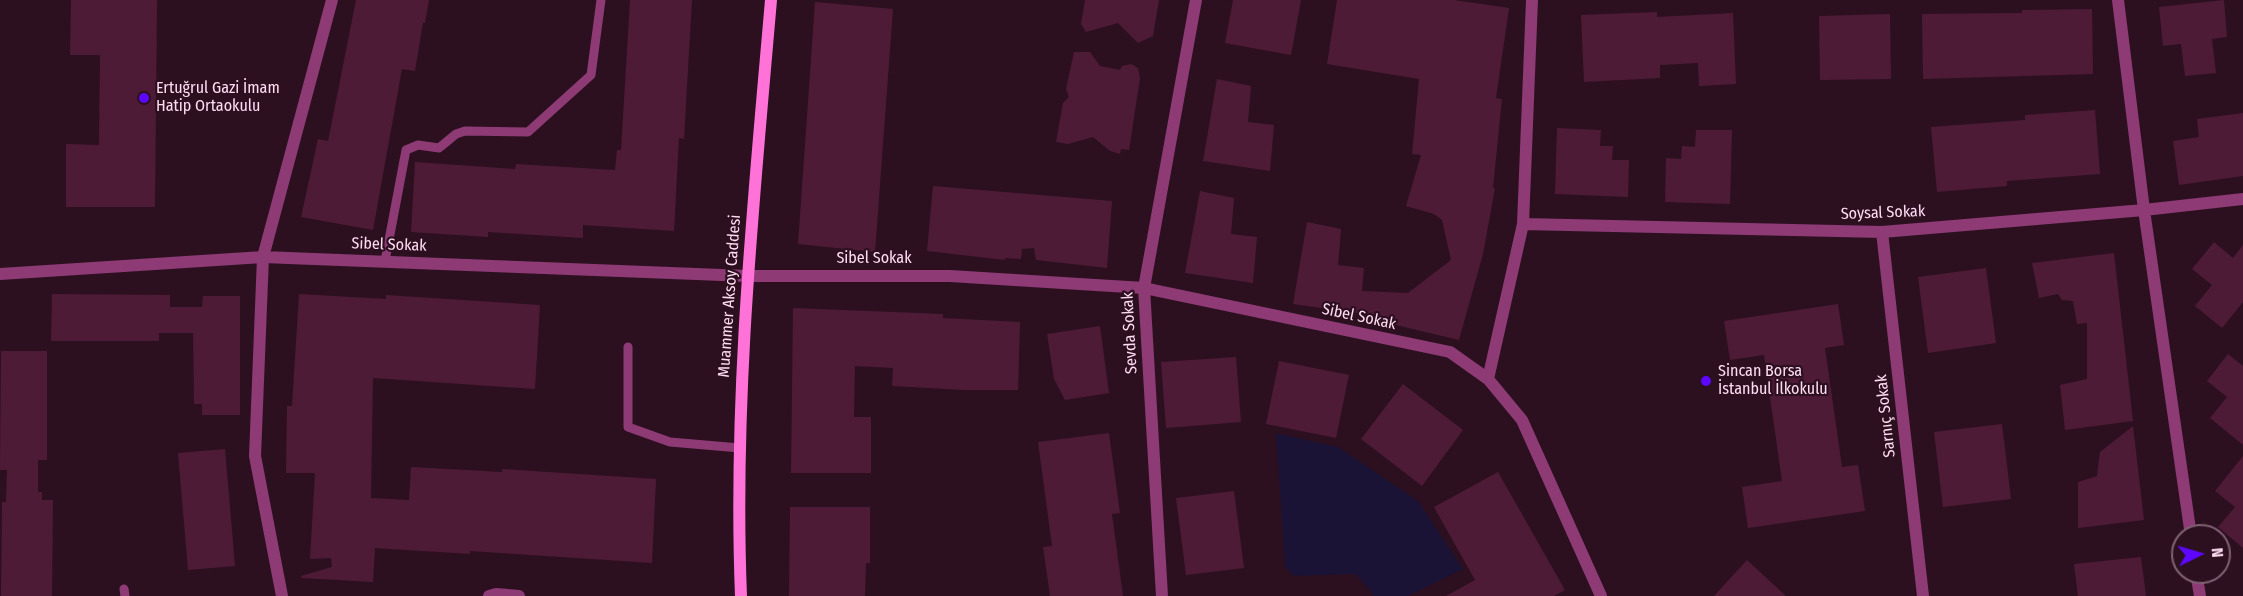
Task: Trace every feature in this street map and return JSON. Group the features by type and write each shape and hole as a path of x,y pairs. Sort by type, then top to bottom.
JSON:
{"street":[{"path":"282,596 255,456 263,257 332,0"},
{"name":"Muammer Aksoy Caddesi","path":"741,596 740,403 747,276 771,0"},
{"name":"Sevda Sokak","path":"1162,596 1144,288 1196,0"},
{"path":"1488,379 1523,224 1532,0"},
{"path":"2118,0 2144,210 2189,524"},
{"name":"Soysal Sokak","path":"1523,224 1882,232 2144,210 2243,199"},
{"name":"Sarnıç Sokak","path":"1882,232 1923,596"},
{"name":"Sibel Sokak","path":"0,274 263,257 747,276 950,276 1144,288 1450,352 1488,379 1522,420 1600,596"},
{"path":"489,596 496,594 519,596"}],"lane":[{"path":"385,261 406,150 413,146 439,147 456,134 465,131 528,132 591,75 601,0"},
{"path":"628,347 628,427 670,442 740,448"}],"shaded area":[{"path":"1276,433 1338,447 1418,501 1463,569 1408,596 1374,596 1356,574 1294,576 1285,567"}],"building":[{"path":"71,0 157,0 155,207 66,207 66,144 99,145 100,55 70,55"},
{"path":"356,0 429,0 415,71 402,69 373,230 301,217 318,139 328,141"},
{"path":"630,0 692,0 684,139 679,138 674,231 583,225 583,238 488,232 488,237 411,232 415,162 515,169 516,164 615,170 617,150 621,150"},
{"path":"1085,0 1159,0 1153,36 1138,43 1118,23 1086,32 1081,24"},
{"path":"1233,0 1301,0 1291,55 1225,43"},
{"path":"1337,0 1454,0 1509,8 1496,98 1502,99 1493,188 1495,188 1483,254 1459,340 1375,320 1377,316 1293,304 1307,222 1341,229 1338,265 1364,268 1362,291 1408,293 1451,260 1442,220 1434,214 1406,206 1421,155 1412,154 1419,79 1327,64"},
{"path":"2224,0 2227,37 2212,39 2216,73 2185,76 2181,44 2163,46 2159,7"},
{"path":"815,2 893,9 875,252 798,244"},
{"path":"2092,9 2093,74 1923,79 1922,14 2022,13 2022,10"},
{"path":"1657,12 1657,17 1733,13 1736,84 1699,86 1698,63 1660,65 1660,78 1584,82 1581,15"},
{"path":"1890,14 1891,79 1820,80 1819,16"},
{"path":"1074,52 1090,52 1100,66 1120,70 1122,66 1131,64 1138,68 1140,78 1129,150 1121,149 1120,154 1110,151 1093,137 1068,144 1056,142 1063,103 1069,97 1066,89"},
{"path":"1217,79 1251,86 1248,122 1274,125 1270,171 1203,161"},
{"path":"2095,110 2100,174 2007,181 2007,186 1937,192 1931,127 2025,120 2025,115"},
{"path":"2243,113 2243,176 2179,185 2173,141 2199,137 2197,119"},
{"path":"1557,128 1601,130 1600,146 1613,146 1612,160 1629,160 1628,197 1555,194"},
{"path":"1696,130 1732,130 1730,204 1665,202 1666,158 1681,159 1682,146 1695,147"},
{"path":"933,186 1112,201 1107,268 1036,260 1034,248 1022,249 1021,259 1005,258 1005,260 927,251"},
{"path":"1200,191 1234,198 1231,234 1257,237 1253,283 1185,273"},
{"path":"2214,242 2233,258 2243,245 2243,302 2222,328 2195,306 2212,285 2192,269"},
{"path":"2114,253 2133,421 2065,430 2060,385 2087,379 2087,323 2077,324 2073,301 2062,300 2058,294 2039,298 2032,263"},
{"path":"1986,268 1996,343 1928,353 1918,277"},
{"path":"52,294 170,295 170,307 202,307 203,296 240,296 240,415 202,415 202,404 194,404 193,333 159,333 159,341 51,341"},
{"path":"299,294 386,299 386,295 540,305 535,389 373,378 371,498 409,500 411,467 502,472 502,469 656,479 652,563 470,551 470,554 375,548 373,582 302,578 301,576 332,567 331,558 310,559 315,473 286,473 287,406 292,406"},
{"path":"1838,304 1844,345 1825,348 1842,467 1858,465 1865,511 1748,528 1742,487 1782,481 1764,355 1730,360 1724,321"},
{"path":"793,308 943,314 943,318 1020,322 1018,390 892,386 893,368 855,366 854,417 871,417 871,473 791,473"},
{"path":"1100,326 1109,393 1065,400 1054,379 1047,334"},
{"path":"1,351 47,351 47,460 38,460 38,492 42,492 42,500 53,500 52,596 1,596 2,502 6,502 7,470 0,470"},
{"path":"2228,354 2243,366 2243,445 2210,418 2227,397 2207,381"},
{"path":"1236,357 1241,422 1166,428 1161,362"},
{"path":"1279,361 1349,375 1336,438 1266,424"},
{"path":"1403,384 1463,430 1422,486 1361,439"},
{"path":"2002,424 2011,499 1943,507 1934,432"},
{"path":"2133,426 2144,520 2078,528 2078,482 2097,476 2100,452"},
{"path":"1109,433 1120,513 1112,514 1123,596 1050,596 1043,547 1052,546 1038,442"},
{"path":"225,449 235,566 188,570 178,453"},
{"path":"2243,456 2243,548 2231,538 2231,524 2221,524 2235,507 2215,491"},
{"path":"1498,472 1565,590 1554,596 1446,596 1475,580 1434,507"},
{"path":"1234,491 1244,568 1186,575 1176,498"},
{"path":"790,507 870,507 870,563 866,563 865,596 789,596"},
{"path":"2141,557 2146,596 2078,596 2074,564"},
{"path":"1747,560 1786,596 1714,596"}],"place":[{"name":"Ertuğrul Gazi İmam Hatip Ortaokulu","path":"144,98"},
{"name":"Sincan Borsa İstanbul İlkokulu","path":"1706,381"}]}
